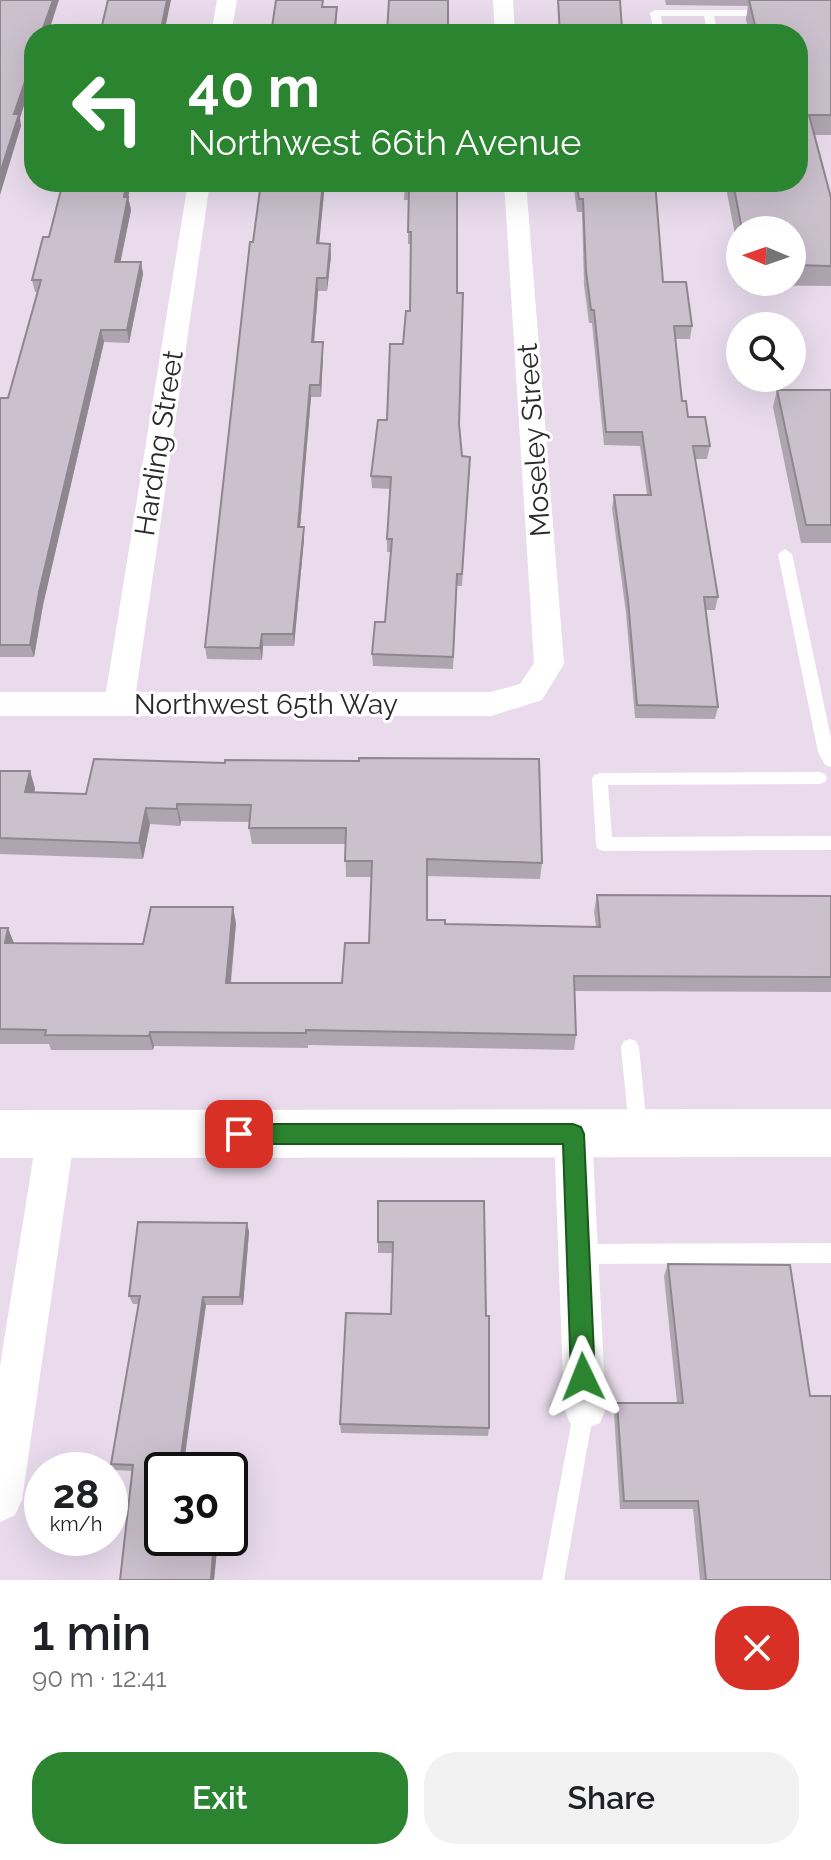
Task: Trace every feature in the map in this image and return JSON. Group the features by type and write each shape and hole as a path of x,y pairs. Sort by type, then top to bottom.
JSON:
{"street":[{"path":"223,24 227,0"},
{"path":"503,0 504,24"},
{"name":"Harding Street","path":"119,704 197,192"},
{"name":"Moseley Street","path":"516,192 549,664 531,692"},
{"name":"Northwest 65th Way","path":"0,704 491,704 531,692"},
{"path":"0,1134 831,1133"},
{"path":"0,1500 56,1134"},
{"path":"573,1134 585,1408"}],"lane":[{"path":"657,24 655,13 772,13"},
{"path":"708,13 711,24"},
{"path":"785,554 826,752 831,761"},
{"path":"819,778 600,779 604,844 831,843"},
{"path":"630,1047 639,1134"},
{"path":"578,1254 831,1253"},
{"path":"553,1580 585,1408"}],"building":[{"path":"0,0 53,0 45,24 24,24 24,84 14,114 19,114 0,173"},
{"path":"108,0 167,0 162,24 102,24"},
{"path":"276,0 323,0 322,7 337,7 335,24 272,24"},
{"path":"389,0 448,0 448,24 388,24"},
{"path":"558,0 620,0 622,24 559,24"},
{"path":"749,0 831,0 831,115 809,115 831,198 831,266 806,265 806,216 739,216 735,192 808,192 808,24 755,24"},
{"path":"60,192 125,192 124,197 128,197 115,262 141,262 127,330 101,330 39,592 30,645 0,645 0,398 8,398 41,280 32,280 43,237 49,237"},
{"path":"260,192 322,192 317,243 330,244 327,278 317,278 312,342 323,342 320,385 310,385 298,527 304,527 293,634 262,634 260,648 205,647 250,242 253,242"},
{"path":"409,192 457,192 457,293 463,293 459,424 462,456 470,457 462,574 457,574 453,657 372,654 375,622 385,622 392,539 387,539 391,477 371,476 378,420 387,420 390,344 403,344 406,311 410,311 411,232 408,232"},
{"path":"578,192 656,192 663,282 686,282 692,326 674,326 682,401 686,401 688,417 705,417 710,446 693,446 718,597 704,597 718,707 637,705 628,600 614,495 651,495 642,432 606,432 594,310 591,310 586,271 583,199 579,199"},
{"path":"831,390 831,525 806,525 777,392"},
{"path":"359,758 539,759 542,863 427,859 427,920 445,920 445,924 600,927 597,895 831,896 831,977 574,976 576,1035 306,1030 306,1033 45,1035 46,1030 0,1029 0,928 8,928 5,943 143,944 151,907 233,907 226,983 342,983 345,943 369,943 372,861 345,861 346,828 249,828 251,805 177,804 177,809 146,808 139,843 0,838 0,771 30,771 25,792 86,794 94,759 225,763 225,760 359,761"},
{"path":"378,1201 484,1201 486,1316 489,1316 489,1428 340,1424 346,1313 391,1314 393,1242 378,1242"},
{"path":"138,1222 247,1223 240,1297 203,1297 181,1452 144,1452 144,1556 213,1556 211,1580 120,1580 123,1556 128,1556 128,1509 133,1465 128,1465 128,1452 113,1452 140,1296 129,1296"},
{"path":"668,1264 790,1265 810,1396 831,1396 831,1580 706,1580 698,1501 624,1501 617,1403 683,1403"}],"route":[{"path":"239,1134 573,1134 583,1377"}]}
